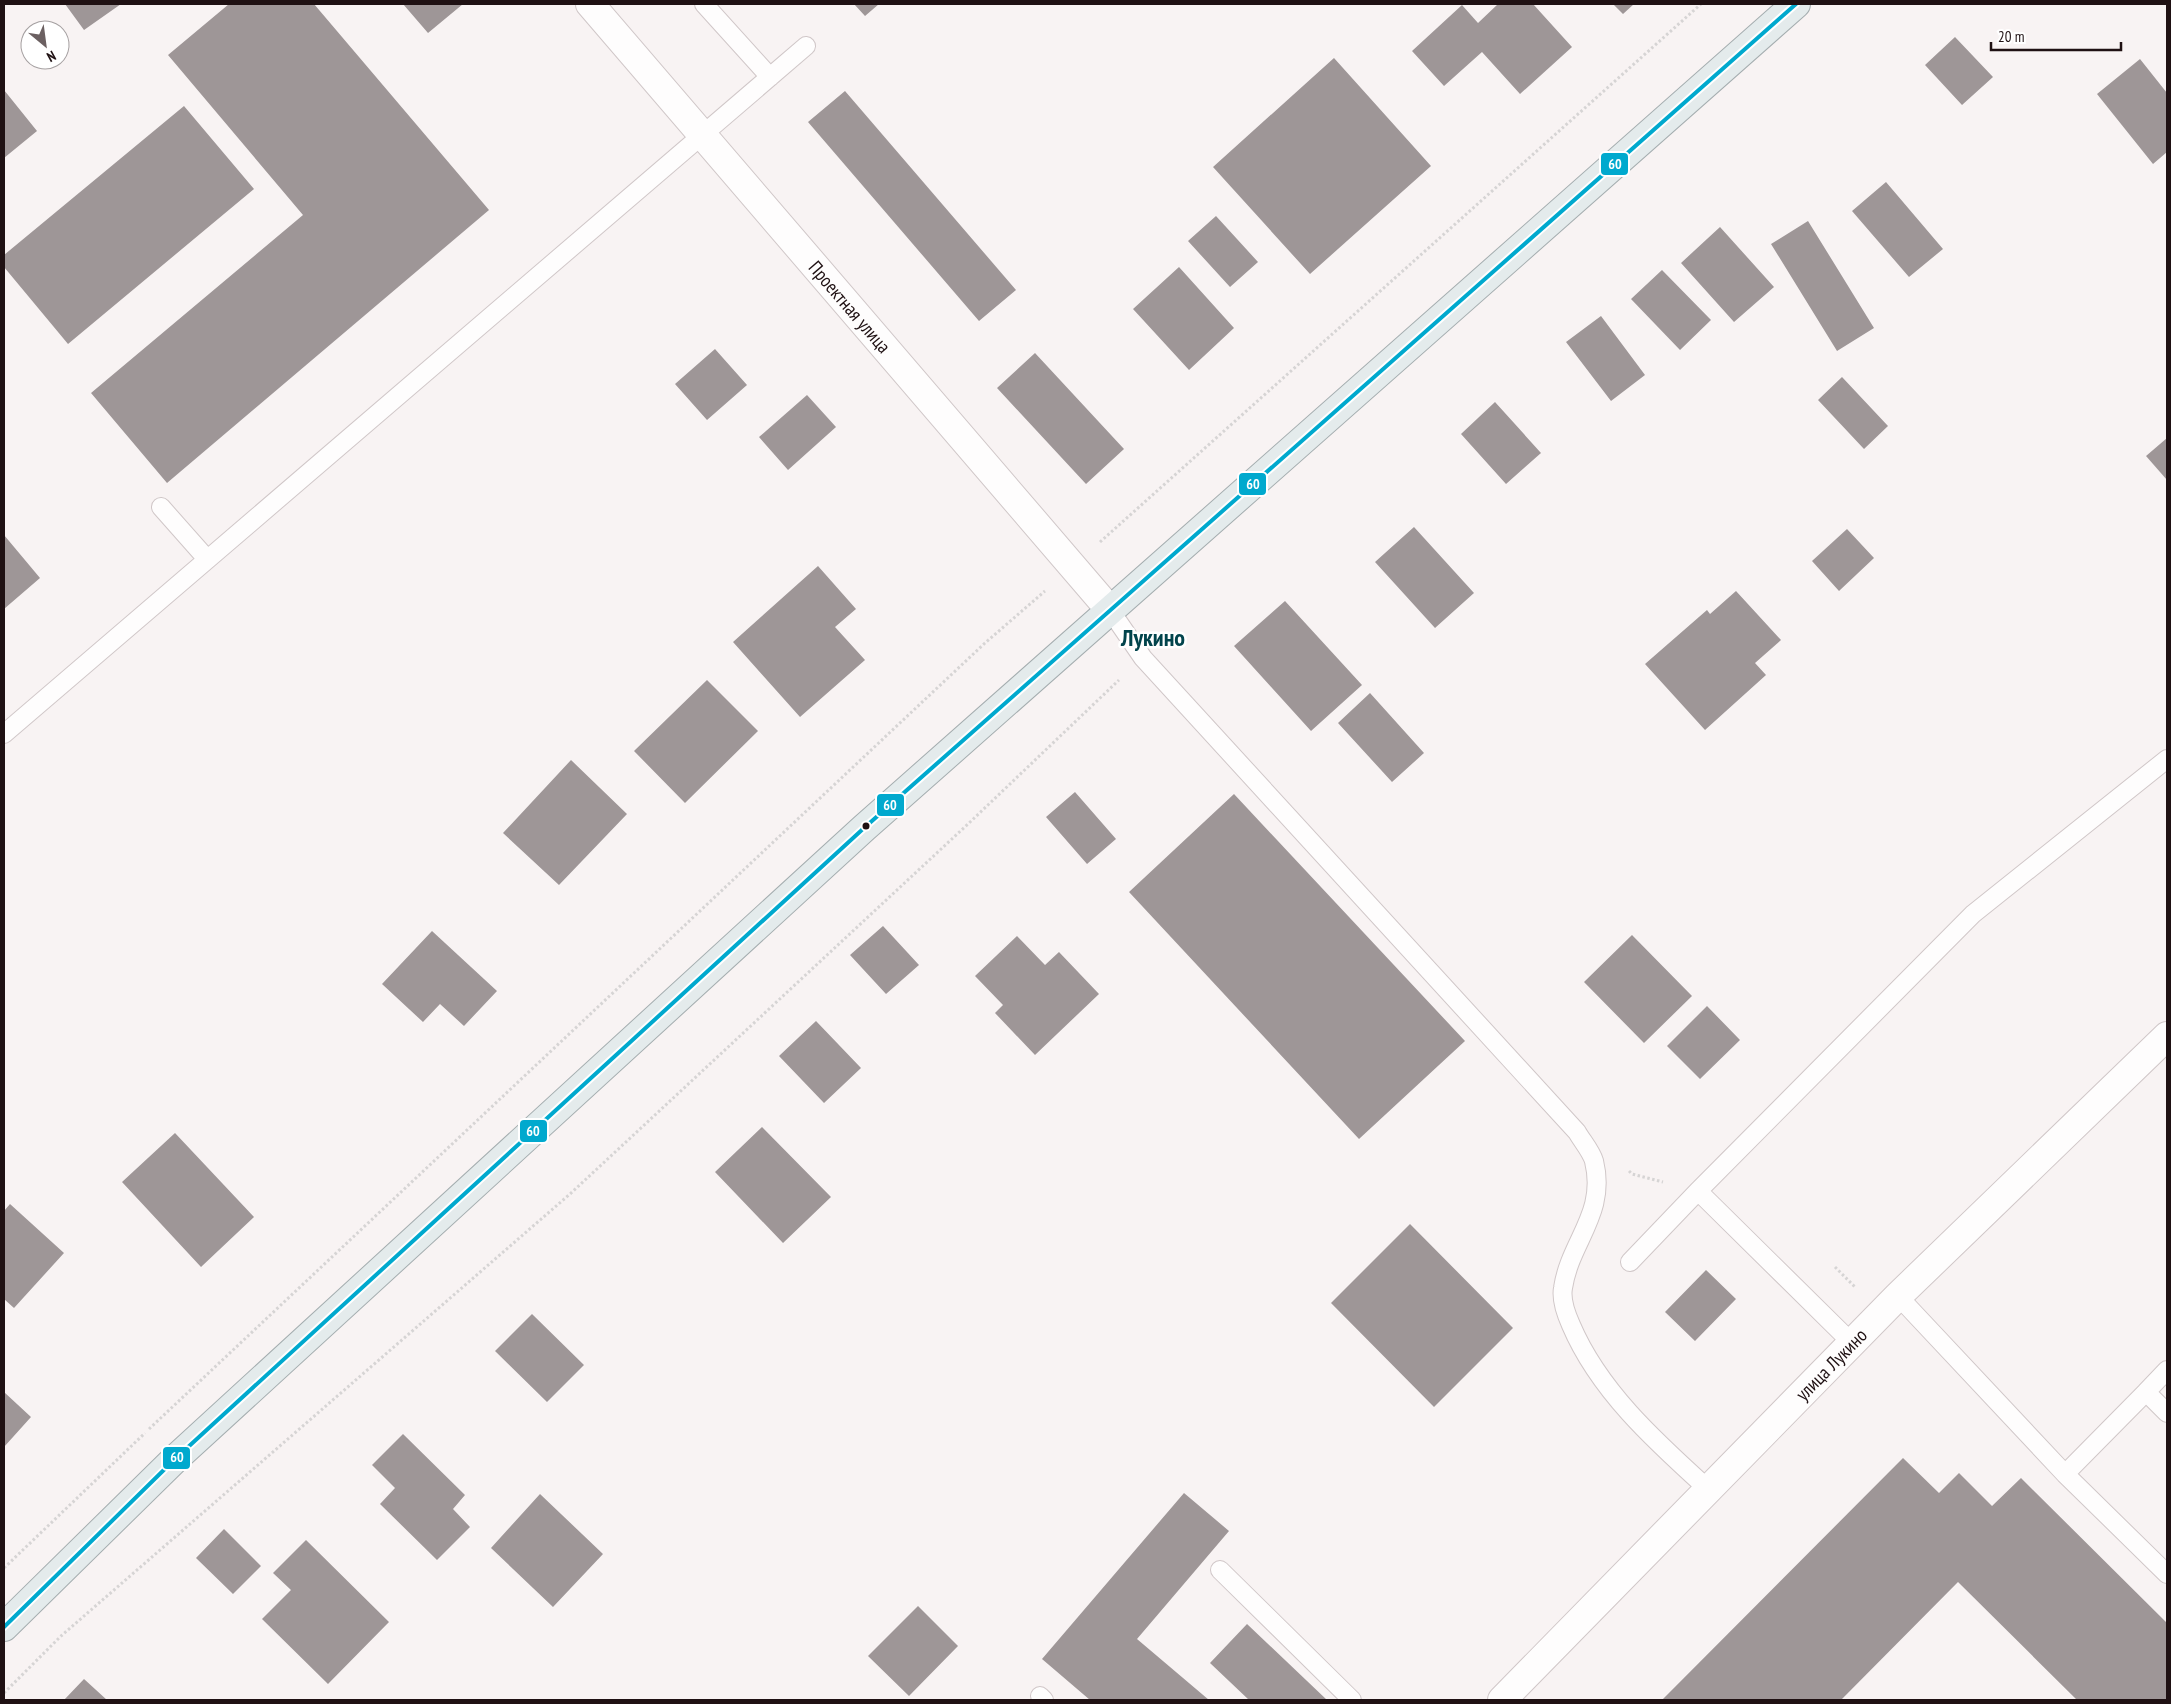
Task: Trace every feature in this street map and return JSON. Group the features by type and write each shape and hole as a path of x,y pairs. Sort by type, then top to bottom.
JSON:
{"main road":[{"path":"4,1627 174,1459 864,828 1796,4"}],"street":[{"name":"Проектная улица","path":"590,4 1110,610"},
{"name":"улица Лукино","path":"1502,1700 1898,1296 2167,1036"}],"lane":[{"path":"704,4 770,77"},
{"path":"4,734 806,46"},
{"path":"162,507 208,559"},
{"path":"1110,610 1142,658 1577,1132 1594,1160 1598,1192 1562,1289 1566,1313 1577,1341 1600,1377 1640,1424 1709,1490"},
{"path":"1630,1262 1973,914 2167,759"},
{"path":"1698,1191 1852,1343"},
{"path":"1898,1296 2066,1474 2167,1574"},
{"path":"2066,1474 2167,1370"},
{"path":"2146,1392 2167,1413"},
{"path":"1220,1570 1352,1700"}],"path":[{"path":"4,1568 243,1339 985,643 1701,4"},
{"path":"4,1693 61,1636 570,1194 968,824 1142,658"},
{"path":"1626,1167 1632,1174"}],"building":[{"path":"65,4 121,4 84,30"},
{"path":"229,4 314,4 489,210 167,483 91,393 303,215 168,55"},
{"path":"403,4 463,4 428,33"},
{"path":"854,4 879,4 865,16"},
{"path":"1498,4 1533,4 1572,47 1520,94 1482,52 1444,86 1412,51 1462,5 1478,23"},
{"path":"1613,4 1634,4 1623,14"},
{"path":"1955,37 1993,77 1962,105 1925,65"},
{"path":"1334,58 1431,166 1310,274 1213,167"},
{"path":"2140,59 2167,93 2167,152 2153,164 2097,94"},
{"path":"4,90 37,131 4,158"},
{"path":"845,91 1016,290 979,321 808,122"},
{"path":"184,106 254,189 68,344 4,267 4,255"},
{"path":"1886,182 1943,249 1909,277 1852,211"},
{"path":"1216,216 1258,262 1230,287 1188,241"},
{"path":"1808,221 1874,328 1837,351 1771,244"},
{"path":"1720,227 1774,287 1734,322 1681,263"},
{"path":"1179,267 1234,328 1189,370 1133,309"},
{"path":"1662,270 1711,320 1680,350 1631,299"},
{"path":"1601,316 1645,375 1611,401 1566,342"},
{"path":"715,349 747,385 707,420 675,384"},
{"path":"1035,353 1124,449 1086,484 997,388"},
{"path":"1842,377 1888,426 1864,449 1818,400"},
{"path":"807,395 836,427 788,470 759,437"},
{"path":"1495,402 1541,453 1506,484 1461,434"},
{"path":"2167,438 2167,480 2146,456"},
{"path":"1414,527 1474,593 1435,628 1375,562"},
{"path":"1847,529 1874,558 1839,591 1812,561"},
{"path":"4,535 40,578 4,609"},
{"path":"818,566 856,609 835,627 865,660 800,717 733,642"},
{"path":"1736,591 1781,640 1755,663 1766,675 1705,730 1645,664 1707,610 1710,614"},
{"path":"1285,601 1362,685 1311,731 1234,646"},
{"path":"707,680 758,731 685,803 634,751"},
{"path":"1370,693 1424,753 1392,782 1338,723"},
{"path":"571,760 627,814 559,885 503,833"},
{"path":"1075,792 1116,839 1087,864 1046,817"},
{"path":"1234,794 1465,1041 1359,1139 1129,892"},
{"path":"883,926 919,965 886,994 850,955"},
{"path":"432,931 497,991 464,1026 440,1004 423,1022 382,984"},
{"path":"1632,935 1692,996 1644,1043 1584,982"},
{"path":"1017,936 1045,965 1059,952 1099,994 1035,1055 995,1013 1003,1005 975,976"},
{"path":"1707,1006 1740,1040 1700,1079 1667,1046"},
{"path":"816,1021 861,1068 824,1103 779,1056"},
{"path":"762,1127 831,1197 783,1243 715,1172"},
{"path":"175,1133 254,1217 201,1267 122,1182"},
{"path":"10,1204 64,1253 14,1308 4,1299 4,1211"},
{"path":"1410,1224 1513,1328 1434,1407 1331,1303"},
{"path":"1706,1270 1736,1299 1695,1341 1665,1312"},
{"path":"532,1314 584,1365 547,1402 495,1351"},
{"path":"4,1392 31,1417 4,1447"},
{"path":"403,1434 465,1495 453,1509 470,1527 437,1560 380,1504 395,1488 372,1465"},
{"path":"1903,1458 1939,1493 1959,1473 1992,1506 2021,1478 2167,1623 2167,1700 2077,1700 1958,1582 1841,1700 1662,1700"},
{"path":"1184,1493 1229,1531 1137,1639 1209,1700 1090,1700 1042,1659"},
{"path":"540,1494 603,1554 553,1607 491,1548"},
{"path":"224,1529 261,1566 233,1594 196,1558"},
{"path":"306,1540 389,1622 328,1684 262,1619 291,1590 273,1573"},
{"path":"918,1606 958,1646 909,1696 868,1656"},
{"path":"1247,1624 1327,1700 1249,1700 1210,1663"},
{"path":"84,1679 107,1700 64,1700"}],"transit line":[{"name":"60","path":"4,1627 175,1459 864,828 1796,4"}],"district":[{"name":"Лукино","path":"1153,637"}]}
